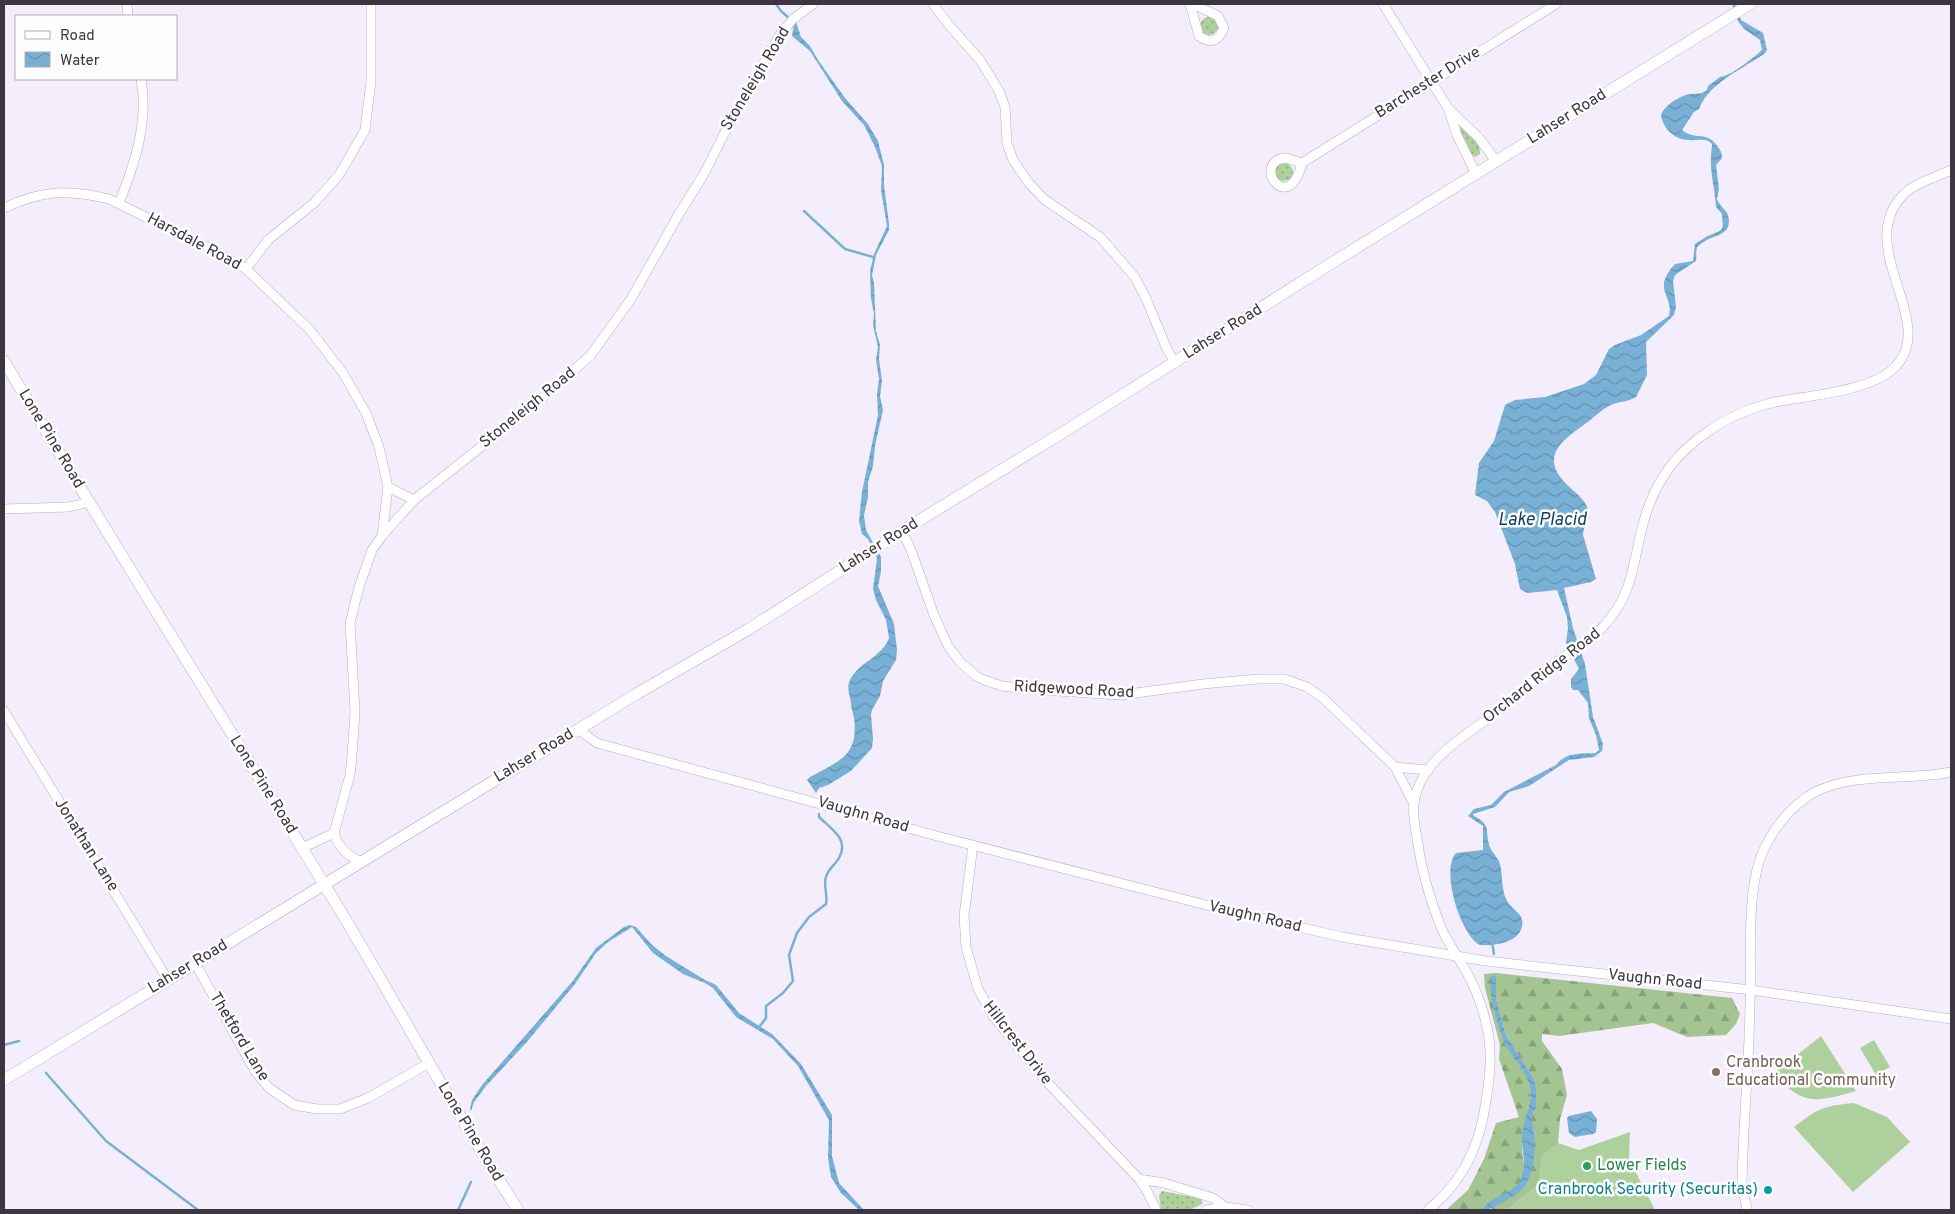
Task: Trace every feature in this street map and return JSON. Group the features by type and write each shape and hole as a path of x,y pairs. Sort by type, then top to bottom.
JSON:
{"street":[{"path":"246,269 268,240 314,203 339,176 365,130 371,81 371,4"},
{"name":"Stoneleigh Road","path":"334,833 350,775 352,756 355,712 350,624 372,550 414,500 535,404 590,356 631,299 704,174 778,36 793,19 812,4"},
{"path":"933,4 980,60 999,91 1005,106 1007,143 1013,160 1028,182 1045,200 1100,237 1134,276 1145,296 1166,347 1175,362"},
{"path":"1383,4 1448,108 1479,138 1496,161"},
{"name":"Barchester Drive","path":"1302,163 1556,4"},
{"name":"Lahser Road","path":"4,1080 578,730 749,629 902,531 1748,5"},
{"path":"119,203 138,150 142,127 144,94 141,80"},
{"path":"1448,108 1457,135 1476,174"},
{"name":"Orchard Ridge Road","path":"1428,1210 1452,1187 1472,1153 1481,1126 1488,1083 1490,1049 1487,1025 1473,987 1443,931 1424,874 1416,836 1414,804 1417,792 1428,770 1455,744 1508,704 1541,674 1600,631 1619,606 1633,575 1644,520 1656,489 1670,466 1687,448 1716,426 1752,409 1864,384 1885,376 1898,364 1906,349 1907,324 1885,241 1887,223 1896,204 1910,189 1951,170"},
{"name":"Harsdale Road","path":"4,208 29,197 50,193 90,194 119,203 215,251 246,269 310,330 342,373 369,421 379,447 388,487 382,536"},
{"name":"Lone Pine Road","path":"4,361 302,848 488,1163 518,1210"},
{"path":"388,487 414,500"},
{"path":"4,509 69,507 89,502"},
{"name":"Ridgewood Road","path":"902,531 948,646 960,662 976,676 1002,686 1121,695 1203,684 1258,679 1284,679 1307,686 1395,767 1414,804"},
{"name":"Jonathan Lane","path":"4,710 168,980"},
{"name":"Vaughn Road","path":"578,730 597,743 973,845 1283,924 1350,938 1499,963 1751,990 1951,1018"},
{"path":"1395,767 1428,770"},
{"path":"1747,1210 1743,1193 1742,1168 1751,990 1751,935 1756,876 1766,846 1791,810 1816,792 1841,783 1927,776 1951,772"},
{"path":"302,848 334,833 338,844 347,854 361,862"},
{"name":"Hillcrest Drive","path":"973,845 965,902 964,932 968,960 982,997 993,1016 1046,1081 1139,1179 1156,1210"},
{"name":"Thetford Lane","path":"195,963 255,1071 269,1088 294,1105 329,1110 353,1105 429,1063"},
{"path":"1139,1179 1164,1183 1213,1198 1225,1207"},
{"path":"1206,1210 1225,1207 1248,1210"}],"green space":[{"path":"1205,17 1213,17 1218,22 1216,33 1205,35 1200,30 1200,22"},
{"path":"1461,126 1474,138 1479,146 1480,154 1475,157 1465,144"},
{"path":"1280,163 1288,163 1293,168 1291,179 1280,181 1275,176 1275,168"},
{"path":"1496,973 1732,998 1740,1014 1736,1024 1726,1035 1687,1037 1653,1023 1559,1036 1542,1034 1542,1041 1562,1069 1567,1095 1560,1119 1558,1143 1542,1156 1539,1184 1507,1210 1490,1210 1517,1192 1529,1178 1534,1151 1531,1115 1536,1109 1534,1079 1506,1035 1496,999 1496,976 1494,1011 1503,1040 1525,1074 1531,1092 1522,1142 1524,1169 1520,1180 1513,1189 1486,1205 1482,1210 1446,1210 1468,1190 1484,1159 1496,1123 1519,1117 1499,1059 1500,1045 1485,988 1484,974"},
{"path":"1821,1036 1856,1091 1830,1098 1810,1099 1793,1091 1773,1074"},
{"path":"1874,1040 1890,1067 1876,1075 1860,1048"},
{"path":"1854,1103 1887,1117 1910,1142 1853,1192 1794,1127 1822,1109 1835,1105"},
{"name":"Lower Fields","path":"1630,1132 1629,1159 1655,1210 1507,1210 1539,1184 1542,1156 1558,1143 1579,1150"},
{"path":"1162,1191 1199,1198 1202,1200 1202,1204 1190,1210 1161,1210 1159,1196"}],"water":[{"name":"Lake Placid","path":"1732,4 1735,4 1741,20 1763,33 1767,50 1764,54 1718,84 1710,92 1699,109 1694,112 1682,130 1692,135 1710,139 1722,153 1722,158 1716,165 1719,189 1717,199 1728,215 1729,222 1727,228 1724,232 1698,246 1696,261 1675,275 1673,281 1676,307 1674,315 1646,342 1647,375 1636,397 1611,405 1600,412 1560,445 1554,460 1555,468 1561,478 1585,503 1589,513 1583,535 1596,579 1591,582 1564,588 1573,628 1585,664 1593,717 1603,744 1602,751 1594,757 1569,760 1529,786 1509,792 1495,807 1473,814 1486,826 1490,847 1500,864 1505,897 1522,918 1520,932 1511,940 1499,944 1480,945 1466,929 1460,916 1455,902 1450,873 1452,861 1456,853 1483,850 1483,826 1468,816 1474,809 1491,805 1504,792 1556,765 1564,758 1574,754 1595,753 1599,750 1596,735 1589,718 1588,703 1578,690 1573,690 1571,687 1571,679 1579,669 1566,643 1567,617 1557,590 1527,593 1520,589 1515,564 1495,512 1487,501 1475,495 1479,463 1494,441 1505,405 1515,400 1545,397 1584,384 1596,375 1609,349 1641,335 1669,316 1669,303 1664,286 1668,273 1675,264 1693,261 1695,244 1722,229 1722,214 1716,207 1712,175 1712,144 1704,140 1684,140 1675,136 1664,125 1661,115 1665,108 1682,96 1705,92 1708,86 1720,77 1736,70 1762,50 1760,40 1744,29 1738,21"},
{"path":"796,22 801,37 810,46 845,98 868,124 878,141 884,165 884,185 889,224 889,230 876,255 872,275 876,331 880,345 879,359 882,381 880,396 883,410 875,446 873,466 868,482 868,497 864,515 866,530 881,557 881,572 878,586 894,624 897,650 896,660 883,681 880,696 872,710 872,748 851,771 828,785 819,788 816,793 807,780 838,762 850,750 853,741 855,731 848,689 850,680 859,669 886,645 889,638 886,620 873,589 877,558 868,539 862,534 859,521 862,492 878,415 877,394 879,379 876,360 878,347 873,325 874,314 871,298 870,271 874,254 887,226 881,190 882,166 875,147 864,125 842,101 810,51 792,36"},
{"path":"630,925 636,927 652,945 666,956 716,985 739,1013 772,1034 801,1064 832,1115 832,1156 839,1183 864,1210 859,1210 841,1193 831,1177 828,1158 829,1120 798,1066 773,1039 736,1017 713,988 683,974 653,953 632,927 608,942 596,953 575,984 526,1043 486,1086 474,1102 471,1111 472,1100 482,1085 572,982 596,948 624,927"},
{"path":"1495,974 1496,999 1506,1035 1534,1079 1536,1087 1536,1109 1531,1115 1534,1132 1534,1151 1532,1170 1523,1189 1495,1206 1482,1210 1491,1201 1517,1185 1520,1180 1524,1167 1522,1135 1531,1093 1526,1077 1507,1048 1498,1024 1490,985 1491,978"},
{"path":"1591,1111 1597,1119 1596,1132 1575,1137 1569,1133 1567,1118 1569,1116"}],"waterway":[{"path":"776,4 790,19"},
{"path":"804,211 845,249 873,257"},
{"path":"760,1026 766,1018 766,1006 783,993 793,981 789,955 797,933 809,917 826,904 826,877 842,851 842,845 837,834 819,817 819,814"},
{"path":"1492,942 1494,954"},
{"path":"4,1045 19,1041"},
{"path":"46,1073 106,1141 198,1210"},
{"path":"458,1210 471,1182"}],"place":[{"name":"Cranbrook Educational Community","path":"1716,1072"},
{"name":"Lower Fields","path":"1587,1166"},
{"name":"Cranbrook Security (Securitas)","path":"1768,1190"}]}
